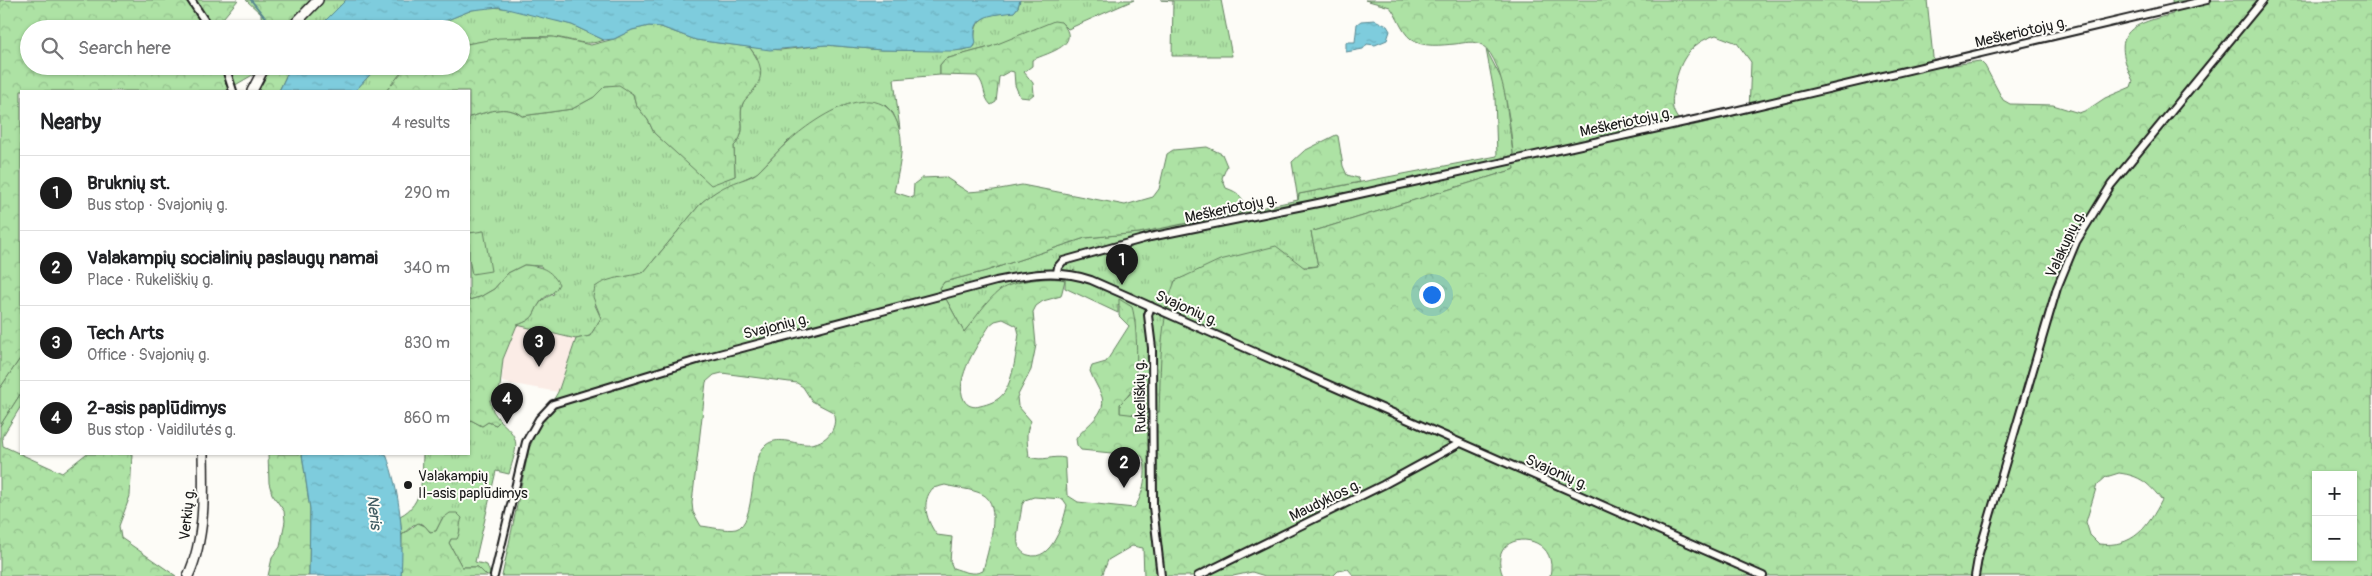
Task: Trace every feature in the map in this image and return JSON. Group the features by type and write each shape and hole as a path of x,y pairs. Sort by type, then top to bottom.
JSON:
{"main road":[{"path":"299,20 318,0"},
{"path":"253,90 260,75"},
{"name":"Verkių g.","path":"188,576 196,554 204,487 204,455"}],"street":[{"path":"191,0 204,20"},
{"name":"Meškeriotojų g.","path":"1057,273 1058,266 1062,261 1150,237 1323,202 1718,115 2187,2 2207,0"},
{"name":"Valakupių g.","path":"1976,576 1979,553 2057,288 2076,242 2111,185 2263,0"},
{"path":"228,75 233,90"},
{"name":"Svajonių g.","path":"494,576 526,442 546,410 563,400 704,358 996,281 1036,274 1057,273 1091,280 1764,576"},
{"name":"Rukeliškių g.","path":"1151,306 1148,315 1152,357 1153,507 1161,576"},
{"name":"Maudyklos g.","path":"1198,576 1383,485 1460,443"}],"shaded area":[{"path":"517,325 576,339 558,392 502,382 503,359"}],"green space":[{"path":"0,0 238,0 221,20 20,20 20,75 253,75 227,90 20,90 20,358 0,388"},
{"path":"246,0 312,0 294,20 261,20 261,14"},
{"path":"323,0 346,0 326,20 304,20"},
{"path":"1020,0 1134,0 1068,29 1061,22 990,47 945,59 940,65 940,75 894,79 900,130 893,113 885,105 788,141 757,173 714,193 702,202 644,272 613,279 595,305 601,318 590,336 576,339 517,325 529,319 543,300 554,294 541,266 524,265 508,273 494,289 480,297 470,300 470,117 496,110 509,110 522,116 572,109 594,97 605,86 619,84 633,94 636,105 648,120 654,133 711,184 735,176 734,146 741,134 742,107 754,89 757,78 757,57 749,47 780,50 826,45 881,50 964,50 975,46 976,27 984,18 990,15 1014,12"},
{"path":"1161,0 1221,0 1232,56 1172,56 1173,1"},
{"path":"1365,0 1927,0 1933,57 1940,67 1980,61 1985,66 2003,100 2010,104 2053,105 2079,113 2105,98 2131,87 2133,81 2126,65 2123,51 2124,41 2128,33 2135,27 2173,14 2172,0 2372,0 2372,576 1550,576 1550,560 1544,549 1535,542 1523,540 1512,542 1503,549 1500,560 1503,576 1354,576 1348,569 1338,571 1333,576 1265,576 1252,572 1233,576 1144,576 1143,548 1132,546 1108,560 1102,576 502,576 529,449 538,427 558,392 576,339 590,336 601,318 593,297 595,287 612,279 644,272 702,202 712,194 755,174 784,145 830,112 864,101 879,103 891,111 901,136 900,160 894,192 913,198 914,184 922,178 945,177 968,192 1022,185 1125,205 1153,197 1159,189 1167,154 1173,150 1207,147 1222,154 1227,166 1222,178 1226,188 1240,196 1246,211 1139,233 1085,238 986,271 944,282 940,288 964,332 990,299 1000,290 1013,284 1031,280 1065,280 1061,296 1043,301 1036,306 1033,312 1036,345 1031,370 1017,397 1018,406 1031,421 1027,434 1029,457 1039,459 1065,458 1067,495 1078,502 1134,508 1144,483 1145,468 1142,456 1081,450 1077,445 1076,439 1098,415 1103,403 1101,394 1090,371 1092,366 1106,362 1129,326 1119,316 1119,299 1132,307 1137,355 1134,385 1120,404 1120,413 1137,415 1159,412 1163,329 1175,281 1220,260 1276,246 1305,268 1318,266 1311,232 1515,169 1506,102 1497,67 1490,54 1482,45 1476,43 1432,45 1416,42 1405,32 1390,7","holes":["1716,35 1737,43 1751,62 1749,112 1687,127 1673,110 1672,100 1678,71 1686,55 1692,49 1699,43","1003,319 1017,326 1019,334 1014,365 1010,380 1002,396 990,403 973,407 964,400 962,391 964,372 974,351 990,325 995,321","722,373 797,383 803,387 812,401 833,412 835,419 832,431 823,440 818,442 804,444 780,440 766,445 760,452 757,463 747,516 743,525 736,529 701,526 693,512 692,503 706,382 714,375","2119,473 2139,478 2162,500 2145,527 2138,534 2121,543 2099,544 2090,535 2086,522 2097,485 2106,477","945,485 978,492 989,499 993,518 983,571 972,573 953,568 950,561 952,537 937,535 930,524 926,512 927,499 933,488","1034,497 1063,499 1067,505 1060,530 1055,539 1044,553 1036,556 1024,554 1019,546 1018,535 1022,505 1025,500"]},
{"path":"490,7 516,9 572,25 604,40 584,43 558,38 517,37 470,44 470,20 447,20 472,10"},
{"path":"1054,21 1061,22 1067,30 1068,37 1062,47 1032,60 1032,66 1024,72 1033,83 1034,94 1029,98 1020,97 1015,85 1014,72 1010,71 999,77 996,102 991,105 977,76 940,75 940,65 945,59 990,47"},
{"path":"649,26 661,27 696,40 749,47 757,58 761,74 757,85 743,103 741,135 734,146 735,176 711,185 654,133 648,120 636,105 633,94 619,85 605,86 594,97 572,109 522,116 509,110 496,110 470,117 470,90 387,90 399,75 470,75 470,43 499,38 553,37 591,45 614,39 632,30"},
{"path":"1486,49 1502,80 1515,169 1311,232 1318,266 1187,276 1175,281 1164,327 1160,412 1137,415 1120,414 1120,404 1130,394 1135,319 1118,304 1118,313 1065,288 1065,280 1048,278 1000,290 964,332 940,288 944,282 986,271 1085,238 1139,233 1298,200 1299,194 1497,156 1495,97"},
{"path":"267,75 286,75 279,90 259,90"},
{"path":"370,75 399,75 387,90 356,90"},
{"path":"1336,135 1338,136 1343,166 1347,175 1358,178 1360,182 1299,194 1298,200 1292,162 1304,151"},
{"path":"484,231 491,271 472,274 470,264 470,233"},
{"path":"524,265 535,266 544,269 552,275 559,284 553,292 542,300 531,318 517,325 503,359 499,396 490,400 493,411 500,421 496,425 488,422 482,426 470,420 470,300 480,297 494,289 508,273"},
{"path":"20,358 20,395 0,426 0,388"},
{"path":"20,395 20,408 2,437 3,446 62,473 85,455 132,455 130,496 119,526 121,538 176,576 0,576 0,426"},
{"path":"470,420 482,426 488,422 496,425 500,421 512,434 516,444 514,457 509,474 496,471 475,562 487,565 491,576 487,576 478,567 462,567 449,543 451,539 442,519 436,531 430,532 422,523 413,525 402,535 400,516 414,504 422,481 423,455 470,455"},
{"path":"268,455 302,455 310,509 309,576 268,576 272,558 280,547 285,521 284,511 272,494 269,483"},
{"path":"450,513 457,513 462,518 457,539 451,539 449,543 462,567 478,567 487,576 401,576 402,535 418,523 425,526 430,532 436,531 442,519"}],"water":[{"path":"346,0 1020,0 1014,12 991,15 979,21 975,33 976,43 973,48 955,51 881,50 826,45 770,50 696,40 661,27 649,26 632,30 614,39 604,40 572,25 499,7 472,10 447,20 326,20"},
{"path":"1375,20 1387,26 1390,31 1387,40 1375,45 1367,44 1363,49 1346,52 1346,42 1355,42 1357,24 1361,21"},
{"path":"287,75 370,75 356,90 279,90"},
{"name":"Neris","path":"302,455 386,455 395,484 400,514 401,576 309,576 310,509"}],"waterway":[{"path":"251,0 267,20"}],"place":[{"name":"Bruknių st.","path":"1122,285"},
{"name":"Tech Arts","path":"539,367"},
{"name":"2-asis paplūdimys","path":"507,424"},
{"name":"Valakampių II-asis paplūdimys","path":"408,485"},
{"name":"Valakampių socialinių paslaugų namai","path":"1124,488"}]}
